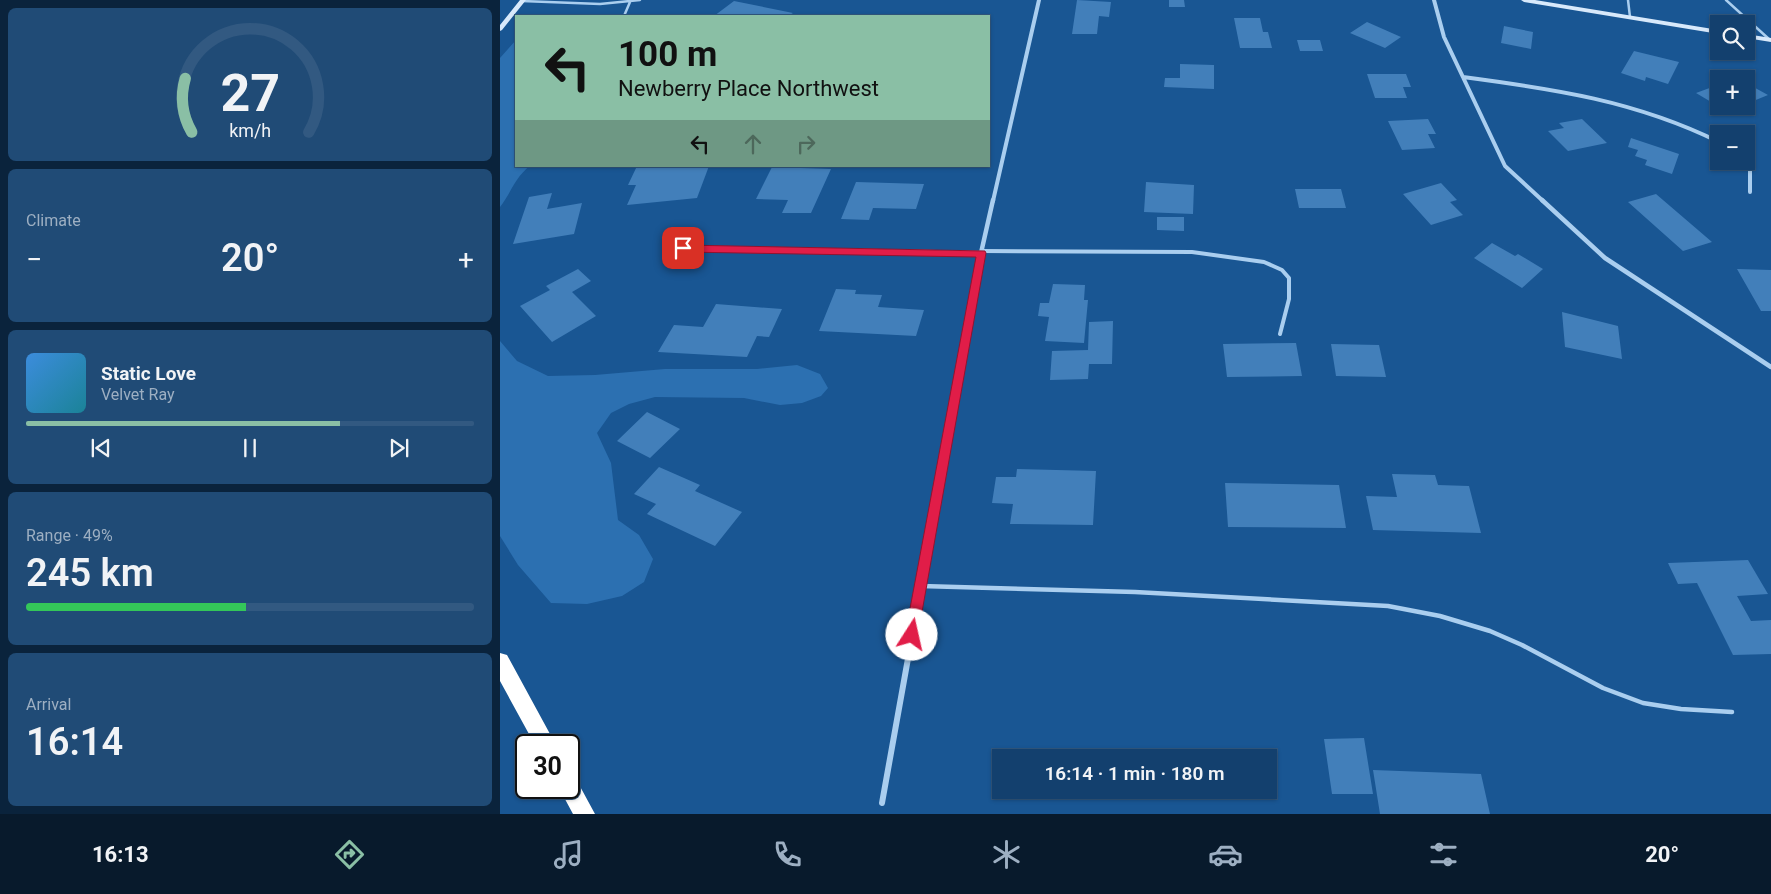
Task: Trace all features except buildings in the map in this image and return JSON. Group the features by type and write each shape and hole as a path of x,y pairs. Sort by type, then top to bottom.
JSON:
{"highway":[{"path":"500,662 540,734"},
{"path":"576,799 585,814"}],"main road":[{"path":"1524,0 1540,1 1710,30"},
{"path":"500,29 523,1"},
{"path":"1755,38 1770,40"}],"street":[{"path":"882,803 982,252 1039,0"},
{"path":"1434,0 1444,37 1484,125 1506,166 1537,197 1605,258 1771,367"},
{"path":"1463,77 1556,89 1640,107 1696,129 1710,137"},
{"path":"1750,170 1750,192"},
{"path":"683,248 982,252"}],"lane":[{"path":"523,1 600,4 640,0"},
{"path":"1628,0 1630,17"},
{"path":"1726,0 1770,40"},
{"path":"624,15 630,2"},
{"path":"982,252 1130,250 1192,252 1264,262 1282,270 1289,278 1289,299 1280,334"},
{"path":"921,586 1135,592 1388,606 1429,612 1478,626 1513,641 1630,699 1668,709 1732,712"}],"shaded area":[{"path":"515,41 515,167 529,167 517,180 500,207 500,58"},
{"path":"500,341 517,361 548,376 595,375 665,369 757,369 797,365 820,374 828,388 821,396 802,403 780,405 744,398 655,397 629,404 611,413 597,433 611,463 618,520 639,535 653,559 644,582 622,596 587,604 551,603 518,565 500,536"}],"route":[{"path":"683,248 981,253 912,635"}]}
